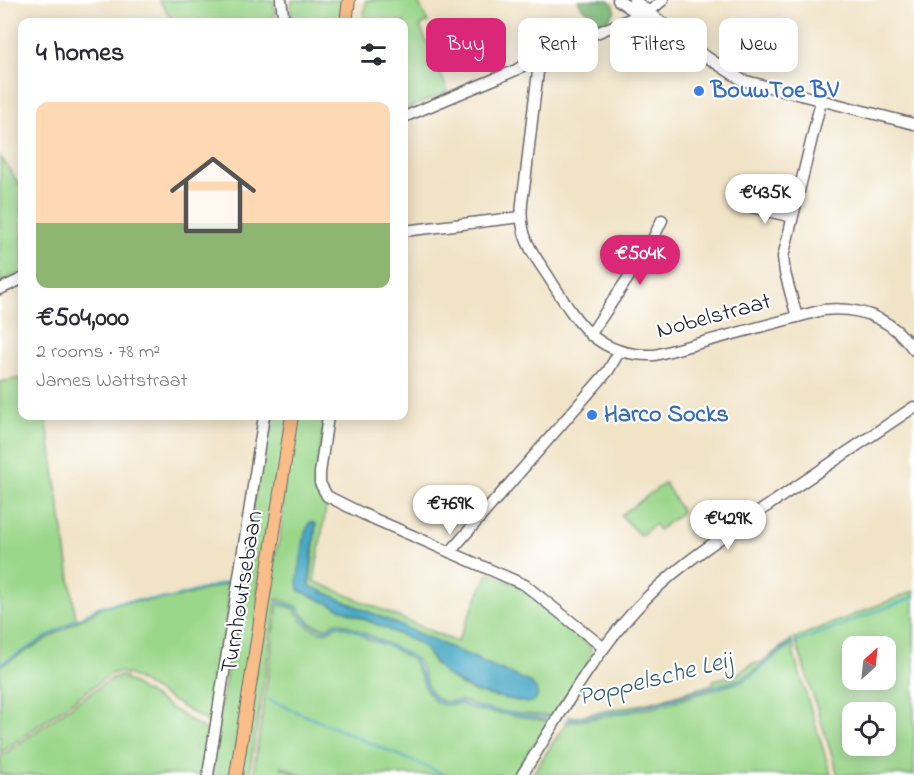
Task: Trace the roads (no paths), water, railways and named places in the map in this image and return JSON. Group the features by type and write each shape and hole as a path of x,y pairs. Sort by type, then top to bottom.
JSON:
{"main road":[{"path":"347,18 349,0"},
{"name":"Turnhoutsebaan","path":"236,775 291,420"}],"street":[{"path":"281,0 283,18"},
{"path":"618,0 643,13 742,80 914,124"},
{"path":"634,0 643,13"},
{"path":"598,32 643,13 663,0"},
{"path":"408,115 518,68"},
{"name":"Nobelstraat","path":"538,72 521,217 527,243 576,320 602,344 619,352 655,355 823,310 840,309 866,312 881,319 895,328 914,350"},
{"path":"797,317 783,257 821,101"},
{"path":"744,205 792,217"},
{"path":"408,231 521,217"},
{"path":"590,334 650,245 662,220"},
{"path":"0,289 18,281"},
{"path":"450,552 608,370 619,352"},
{"path":"522,775 603,648 636,608 678,569 914,407"},
{"path":"208,775 263,420"},
{"path":"327,420 320,473 320,483 327,496 525,585 603,648"}],"water":[{"path":"310,522 316,524 310,586 529,682 536,690 536,700 527,703 475,692 444,674 421,644 300,591 297,583 305,533"}],"waterway":[{"name":"Poppelsche Leij","path":"0,664 98,607 125,601 171,598 232,582"},
{"name":"Poppelsche Leij","path":"247,589 251,591"},
{"name":"Poppelsche Leij","path":"565,721 645,707 740,681 753,675 789,645 914,597"},
{"name":"Poppelsche Leij","path":"277,602 297,608 304,619 315,628 323,630 337,624 344,626 413,657 431,695 440,702 446,704 461,702 469,707 550,718"},
{"path":"269,700 443,774"}],"place":[{"name":"BouwToe BV","path":"699,91"},
{"name":"Harco Socks","path":"592,415"}]}
